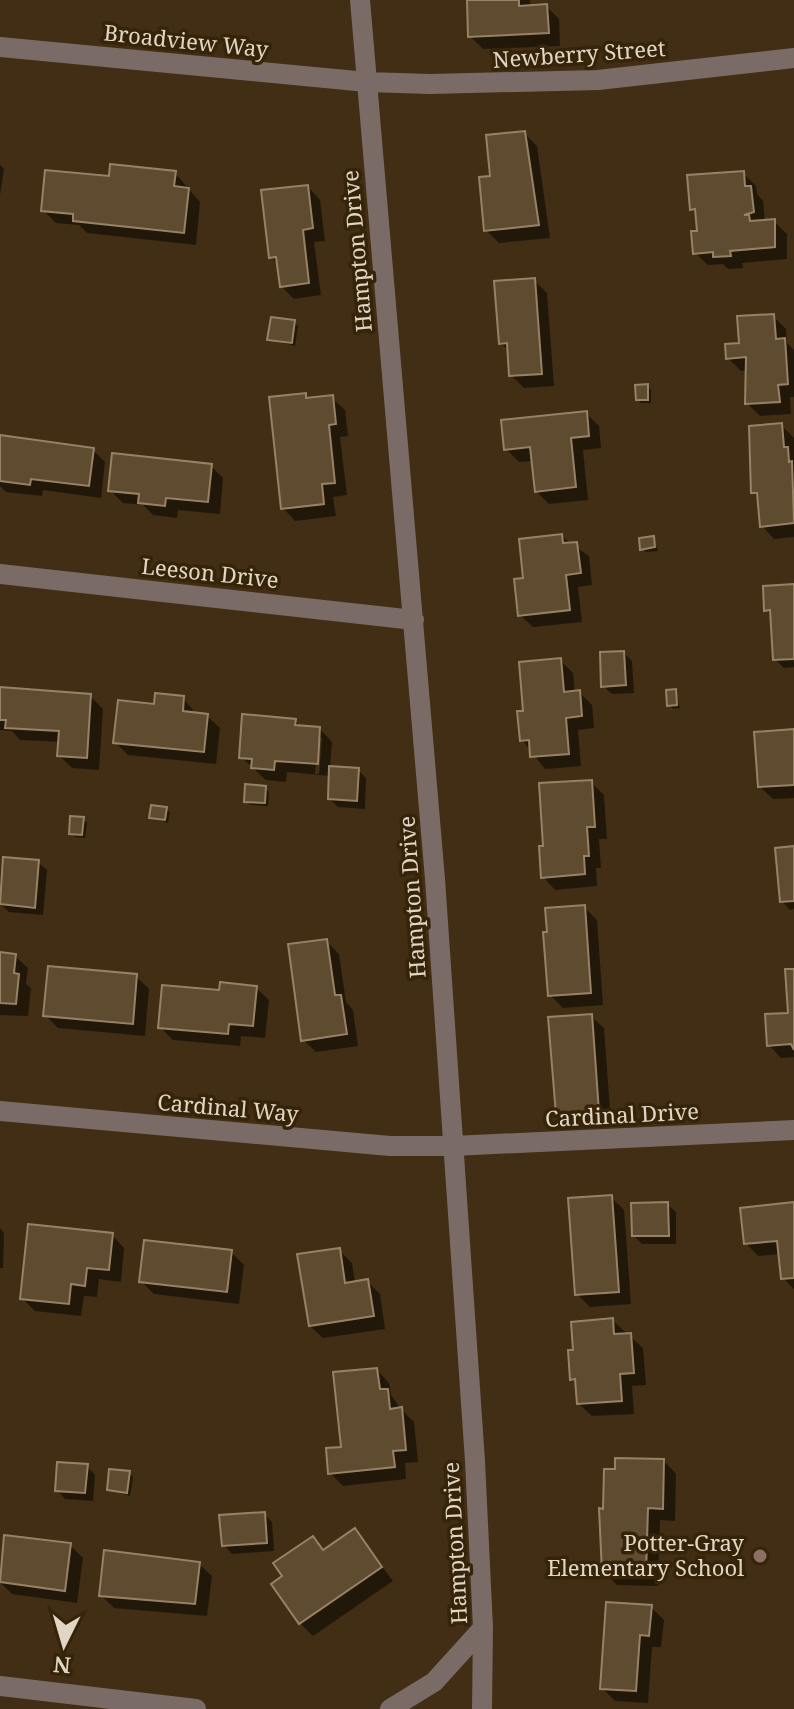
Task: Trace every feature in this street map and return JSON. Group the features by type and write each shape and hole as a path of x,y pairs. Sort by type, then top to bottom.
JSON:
{"street":[{"name":"Hampton Drive","path":"360,0 401,506 414,620 470,1366 483,1628 482,1709"},
{"name":"Broadview Way","path":"0,47 367,82"},
{"name":"Newberry Street","path":"367,82 471,84 598,80 794,58"},
{"name":"Leeson Drive","path":"0,574 414,620"},
{"name":"Cardinal Way","path":"0,1111 390,1146 453,1146"},
{"name":"Cardinal Drive","path":"453,1146 794,1130"},
{"path":"390,1709 434,1682 483,1628"},
{"path":"0,1686 196,1709"}],"building":[{"path":"467,0 519,0 519,6 547,4 549,33 468,37"},
{"path":"525,131 539,225 484,231 479,177 490,176 486,135"},
{"path":"110,164 176,171 174,186 189,188 184,233 73,221 73,214 41,211 45,170 109,176"},
{"path":"744,171 745,186 751,186 754,212 744,215 749,215 750,221 775,219 775,247 730,251 731,256 713,257 713,252 693,254 691,231 697,231 695,209 690,210 687,175"},
{"path":"308,185 313,228 303,230 309,283 280,287 276,257 269,258 261,190"},
{"path":"535,278 542,374 509,376 507,343 499,344 494,281"},
{"path":"774,314 776,339 785,338 788,384 778,385 780,402 745,404 746,357 726,359 725,344 739,343 737,316"},
{"path":"271,317 295,320 292,343 267,340"},
{"path":"648,384 648,400 636,400 635,385"},
{"path":"306,393 306,398 333,395 336,424 329,425 335,483 322,484 324,504 281,509 269,397"},
{"path":"587,411 589,436 571,438 576,487 535,492 530,447 504,450 501,420"},
{"path":"782,423 784,447 788,447 789,462 792,461 794,523 760,527 757,493 751,493 749,426"},
{"path":"0,435 94,448 89,486 31,479 30,485 0,481"},
{"path":"112,453 212,464 208,502 166,498 165,506 138,503 139,494 108,491"},
{"path":"562,534 563,543 577,542 581,573 566,575 570,610 518,616 514,579 523,578 519,539"},
{"path":"654,536 655,547 640,550 639,538"},
{"path":"794,584 794,659 773,660 770,610 764,611 763,586"},
{"path":"624,651 626,685 601,687 600,652"},
{"path":"561,658 564,692 580,690 582,716 566,718 569,754 530,757 529,740 520,741 517,711 523,711 519,662"},
{"path":"0,687 91,694 87,758 57,756 59,731 5,728 6,720 0,720"},
{"path":"676,689 677,705 667,706 666,690"},
{"path":"155,693 184,696 183,711 208,714 204,752 113,743 118,700 154,704"},
{"path":"242,714 296,719 295,725 320,727 318,764 275,761 274,770 251,768 252,759 239,758"},
{"path":"794,729 794,785 758,787 754,732"},
{"path":"329,766 359,768 357,801 328,799"},
{"path":"592,780 595,827 587,827 589,856 584,856 585,874 541,878 539,846 543,846 539,783"},
{"path":"245,784 266,786 265,803 244,802"},
{"path":"151,805 167,807 165,820 149,818"},
{"path":"70,816 84,817 82,835 69,834"},
{"path":"794,846 794,901 780,902 775,848"},
{"path":"3,857 39,860 35,908 0,904"},
{"path":"585,905 591,993 548,996 543,932 547,932 545,908"},
{"path":"327,939 335,995 341,995 347,1034 301,1041 288,944"},
{"path":"0,952 16,954 14,973 19,974 16,1004 0,1003"},
{"path":"48,966 137,974 133,1024 43,1016"},
{"path":"785,969 794,969 794,1050 791,1044 767,1046 765,1014 788,1013"},
{"path":"220,982 257,986 253,1026 229,1024 228,1034 158,1028 162,985 219,990"},
{"path":"592,1014 599,1112 556,1115 548,1017"},
{"path":"612,1195 619,1292 575,1295 568,1198"},
{"path":"668,1202 669,1236 632,1236 631,1203"},
{"path":"794,1202 794,1278 781,1279 777,1241 744,1244 740,1208"},
{"path":"28,1224 113,1233 109,1270 87,1268 85,1286 71,1284 69,1304 20,1299"},
{"path":"144,1240 232,1250 227,1292 139,1282"},
{"path":"340,1248 345,1283 368,1279 374,1316 309,1326 297,1254"},
{"path":"613,1318 614,1334 631,1333 634,1373 620,1374 622,1401 577,1404 575,1379 570,1380 568,1350 573,1350 571,1322"},
{"path":"377,1368 380,1389 388,1389 390,1409 402,1407 406,1450 393,1451 395,1467 328,1474 326,1448 341,1447 333,1372"},
{"path":"615,1458 664,1459 663,1509 648,1508 646,1574 602,1573 599,1508 603,1509 604,1469 615,1469"},
{"path":"57,1462 88,1464 85,1493 55,1491"},
{"path":"109,1469 130,1471 127,1493 107,1490"},
{"path":"265,1512 267,1543 222,1546 219,1515"},
{"path":"355,1528 382,1567 299,1624 271,1584 282,1576 273,1563 313,1536 323,1550"},
{"path":"4,1535 71,1543 65,1591 0,1582"},
{"path":"104,1550 200,1562 195,1604 99,1596"},
{"path":"606,1602 652,1605 649,1636 640,1635 636,1691 600,1689"}],"place":[{"name":"Potter-Gray Elementary School","path":"760,1556"}]}
